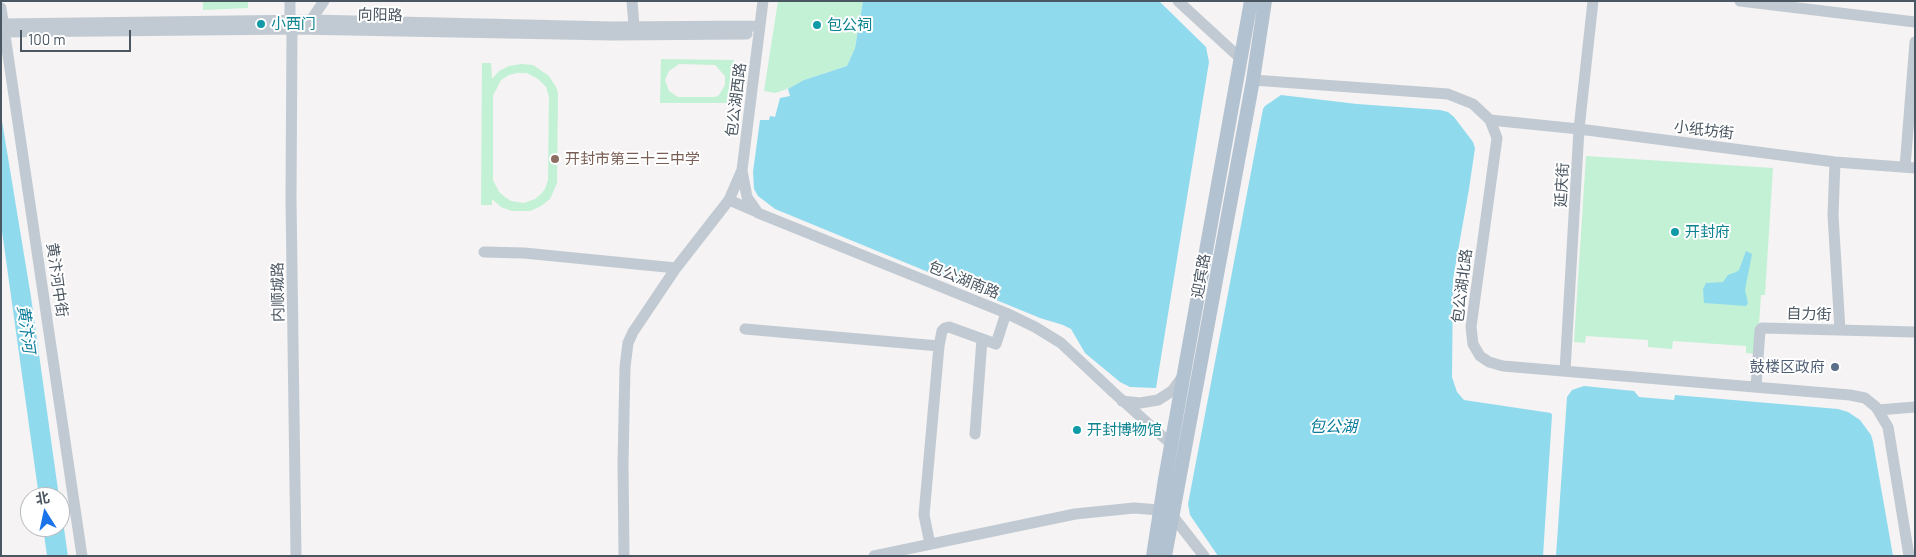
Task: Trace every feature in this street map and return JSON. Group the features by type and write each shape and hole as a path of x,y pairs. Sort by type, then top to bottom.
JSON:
{"main road":[{"name":"迎宾路","path":"1165,556 1171,444 1251,1"},
{"name":"迎宾路","path":"1153,556 1166,513 1177,494 1253,80 1265,1"}],"street":[{"name":"内顺城路","path":"290,1 293,25"},
{"name":"内顺城路","path":"296,1 293,25 292,199 296,556"},
{"path":"311,20 324,1"},
{"path":"632,1 634,26"},
{"name":"包公湖西路","path":"624,556 623,464 625,367 628,343 633,332 676,268 729,200 742,170 763,1"},
{"path":"1178,1 1240,58"},
{"name":"延庆街","path":"1565,371 1579,130 1593,1"},
{"path":"1740,1 1915,22"},
{"name":"黄汴河中街","path":"1,8 82,556"},
{"name":"向阳路","path":"293,25 311,20 758,30"},
{"name":"向阳路","path":"3,28 293,25 612,35 758,30"},
{"path":"1910,168 1915,42"},
{"path":"1253,80 1448,94 1473,104 1490,120"},
{"name":"小纸坊街","path":"1490,120 1835,162 1910,168"},
{"name":"包公湖北路","path":"1490,120 1497,138 1472,327 1473,344 1480,356 1493,364 1850,394 1865,398 1878,410"},
{"path":"1835,162 1833,216 1840,330"},
{"path":"742,170 747,197 758,213"},
{"name":"包公湖南路","path":"729,200 1006,313 1035,327 1062,343 1171,444"},
{"path":"484,252 524,253 676,268"},
{"path":"930,544 924,515 939,346 942,331 949,327 996,344 1006,313"},
{"name":"自力街","path":"1756,387 1760,330 1762,328 1915,332"},
{"path":"745,329 939,346"},
{"path":"975,434 982,339"},
{"path":"1122,400 1140,403 1158,400 1172,391 1183,376"},
{"path":"1909,556 1888,427 1878,410 1915,408"},
{"path":"874,556 1075,514 1134,508 1166,513 1188,534 1204,556"}],"green space":[{"path":"203,1 248,1 248,8 203,10"},
{"name":"包公祠","path":"778,1 863,1 855,48 847,66 804,80 796,86 775,93 764,91"},
{"path":"661,59 734,60 728,103 660,103","holes":["679,64 715,65 725,76 725,85 719,95 715,97 678,97 669,91 665,80 669,71"]},
{"path":"482,63 491,63 492,79 499,71 509,66 533,65 549,76 558,93 557,183 550,199 530,211 512,211 501,207 492,199 492,205 481,205","holes":["527,73 538,79 546,87 549,97 548,180 541,194 535,199 524,203 511,201 505,197 499,192 493,180 493,96 501,80 509,75"]},
{"name":"开封府","path":"1586,156 1773,168 1765,295 1761,295 1757,354 1746,353 1746,346 1673,341 1672,349 1648,347 1648,340 1586,336 1585,343 1574,342"}],"water":[{"path":"863,1 1159,1 1206,47 1209,62 1156,388 1130,387 1120,382 1085,353 1071,329 1063,325 1040,318 775,209 758,196 754,189 753,172 760,120 769,120 770,116 775,117 780,98 790,96 788,89 804,80 847,66 855,48"},
{"name":"包公湖","path":"1281,95 1357,104 1440,110 1448,112 1454,117 1473,142 1475,148 1453,279 1452,377 1457,392 1464,400 1551,413 1543,556 1218,556 1190,515 1188,504 1263,109"},
{"name":"黄汴河","path":"1,115 31,297 58,487 38,487 1,224"},
{"path":"1746,251 1752,254 1745,290 1748,303 1746,306 1704,303 1703,289 1706,283 1723,282 1728,275 1739,270"},
{"path":"1584,386 1634,391 1639,397 1674,400 1675,395 1838,409 1848,412 1860,420 1871,435 1893,556 1556,556 1567,397 1572,390"},
{"path":"44,537 65,537 68,556 47,556"}],"place":[{"name":"小西门","path":"261,24"},
{"name":"包公祠","path":"817,25"},
{"name":"开封市第三十三中学","path":"555,159"},
{"name":"开封府","path":"1675,232"},
{"name":"鼓楼区政府","path":"1835,367"},
{"name":"开封博物馆","path":"1077,430"}]}
